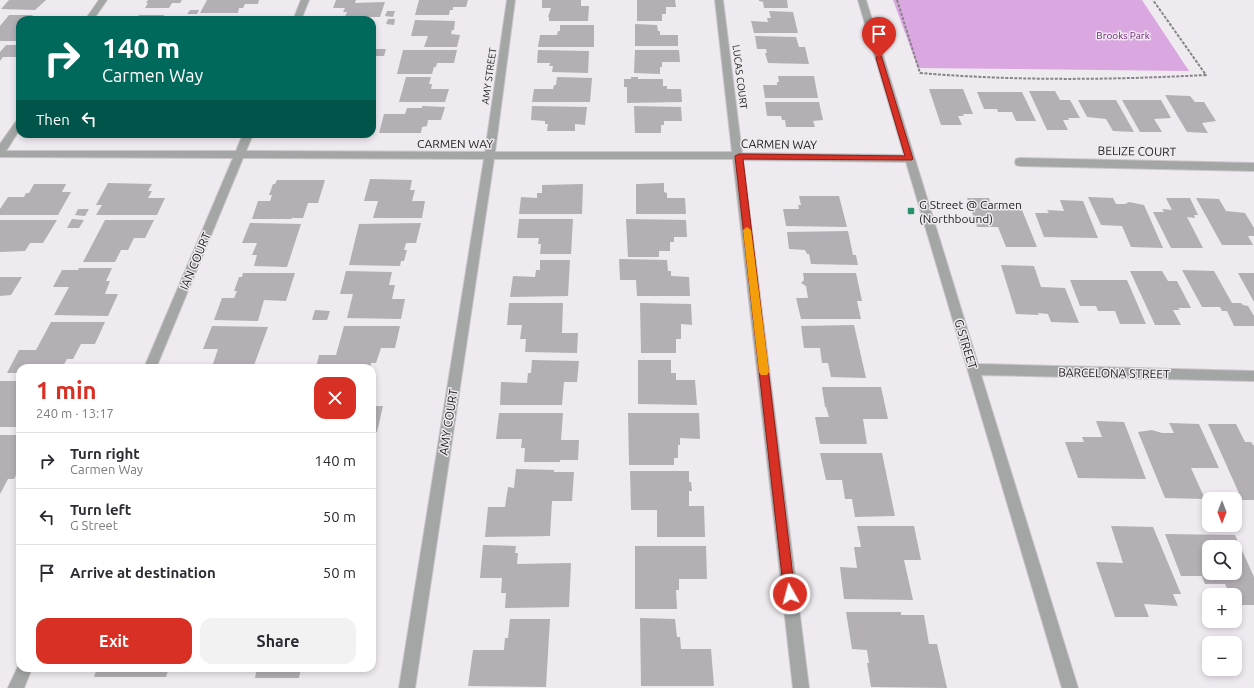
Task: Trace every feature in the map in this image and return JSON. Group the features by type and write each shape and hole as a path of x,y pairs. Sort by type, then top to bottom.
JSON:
{"street":[{"path":"92,16 103,0"},
{"path":"299,16 305,0"},
{"name":"AMY STREET","path":"488,156 511,0"},
{"name":"LUCAS COURT","path":"719,0 739,156 801,688"},
{"name":"G STREET","path":"862,0 1070,688"},
{"path":"0,153 16,128"},
{"name":"IAN COURT","path":"152,364 246,138"},
{"name":"CARMEN WAY","path":"0,153 739,156 910,159"},
{"name":"AMY COURT","path":"406,688 488,156"},
{"name":"BELIZE COURT","path":"1020,162 1254,167"},
{"name":"BARCELONA STREET","path":"973,369 1254,376"},
{"path":"16,688 22,672"}],"path":[{"path":"897,0 920,72 991,78 1139,79 1206,75 1154,0"}],"green space":[{"name":"Brooks Park","path":"893,0 1142,0 1189,71 918,68"}],"building":[{"path":"9,0 46,0 35,10 1,9"},
{"path":"148,0 182,0 180,3 172,3 169,8 145,8"},
{"path":"207,0 259,0 258,4 245,4 243,8 239,8 238,13 200,13"},
{"path":"336,0 356,0 355,3 385,2 380,17 345,16 347,12 343,12 345,8 333,8"},
{"path":"419,0 468,0 466,7 453,7 453,10 450,10 449,15 415,15"},
{"path":"542,0 581,0 581,6 589,6 588,21 549,21 548,17 551,8 542,8"},
{"path":"637,0 675,0 676,7 666,7 666,14 662,14 662,21 637,21"},
{"path":"759,0 787,0 788,8 764,8 763,2"},
{"path":"190,10 199,10 197,14 187,14"},
{"path":"387,11 395,11 393,17 385,16"},
{"path":"769,11 793,12 798,33 754,33 751,21 768,22 767,18 771,18"},
{"path":"9,15 33,15 16,16 16,41 0,41 0,26"},
{"path":"139,15 164,15 163,16"},
{"path":"388,19 395,19 394,25 386,24"},
{"path":"415,20 455,21 454,30 452,30 451,34 460,35 457,47 424,47 428,36 411,36"},
{"path":"635,24 657,25 660,35 678,35 678,46 635,46"},
{"path":"560,25 594,25 594,47 538,47 540,35 557,35 558,31 560,31"},
{"path":"755,36 796,37 799,47 805,47 809,64 768,63 765,53 767,53 766,49 757,49"},
{"path":"6,45 16,45 16,57 3,57 0,61 0,52"},
{"path":"376,49 386,49 384,56 376,56"},
{"path":"403,50 457,50 454,63 437,63 432,74 397,74"},
{"path":"538,50 589,51 588,73 552,72 553,66 549,66 550,63 537,63"},
{"path":"635,50 679,50 680,62 662,62 660,74 634,73"},
{"path":"778,76 814,76 818,98 765,98 763,85 777,85 777,82 779,82"},
{"path":"406,77 431,77 429,84 432,84 431,89 449,89 445,102 399,102"},
{"path":"557,77 592,78 590,102 532,102 534,89 553,89 554,85 556,85"},
{"path":"631,77 638,77 638,79 663,79 663,86 667,86 667,89 681,89 682,102 627,103 627,87 624,87 624,79 631,79"},
{"path":"929,89 963,89 973,114 963,114 964,116 958,116 962,125 941,125"},
{"path":"1029,91 1055,91 1060,100 1070,100 1080,118 1068,118 1069,120 1063,120 1068,130 1047,130"},
{"path":"977,92 1022,92 1036,121 1016,121 1012,112 998,112 997,109 984,109"},
{"path":"1165,95 1190,96 1195,102 1204,102 1216,121 1202,123 1208,133 1187,132"},
{"path":"1078,100 1116,100 1134,132 1113,131 1106,119 1087,117"},
{"path":"1122,100 1161,100 1171,118 1154,119 1162,132 1140,132"},
{"path":"765,102 819,102 823,120 813,121 815,127 786,127 785,120 782,120 781,116 767,116"},
{"path":"422,106 445,107 441,120 428,120 427,126 422,127 421,133 379,133 384,114 405,114 407,108 422,108"},
{"path":"532,106 587,107 585,125 575,124 575,131 547,131 548,124 545,124 545,121 531,120"},
{"path":"634,106 681,107 682,121 664,121 664,125 661,125 661,133 635,133"},
{"path":"370,179 412,180 410,190 415,190 412,201 425,201 422,218 373,218 378,201 364,201"},
{"path":"277,180 325,180 318,203 308,203 303,218 252,219 258,201 270,201 272,195 269,195 273,184 275,184"},
{"path":"108,183 152,184 148,191 152,191 148,198 165,198 157,215 96,215 102,205 96,205"},
{"path":"664,183 664,192 667,193 667,198 685,198 686,214 636,214 636,184"},
{"path":"34,184 66,184 62,192 71,192 58,215 0,215 0,209 8,197 24,197 26,193 29,193"},
{"path":"583,184 582,214 519,214 521,197 537,198 537,193 542,193 542,185"},
{"path":"799,196 839,196 847,227 786,226 783,209 799,209 798,205 801,205"},
{"path":"1088,197 1113,198 1116,204 1125,204 1129,202 1144,205 1163,248 1131,247 1122,226 1101,225"},
{"path":"967,198 989,198 991,205 1012,203 1013,205 1020,205 1037,247 1006,247 998,227 977,227"},
{"path":"1166,198 1190,198 1198,215 1194,215 1195,218 1187,217 1203,248 1171,248 1153,212 1164,212 1162,209 1172,210"},
{"path":"1196,198 1219,199 1226,211 1245,213 1254,228 1254,236 1248,236 1253,245 1222,245"},
{"path":"1060,200 1083,201 1098,238 1044,237 1035,213 1049,213 1047,210 1064,211"},
{"path":"78,209 89,209 85,216 75,215"},
{"path":"72,219 84,220 79,228 67,228"},
{"path":"519,219 573,219 571,254 540,254 541,244 538,244 539,238 517,238"},
{"path":"626,219 686,220 687,237 674,237 674,242 670,242 670,251 659,251 659,257 628,257"},
{"path":"0,220 57,220 43,243 30,243 25,251 0,252"},
{"path":"105,220 154,220 145,238 134,238 128,250 121,250 115,262 83,262"},
{"path":"250,223 301,224 287,267 254,266 257,255 252,255 257,243 242,243"},
{"path":"421,223 416,243 406,243 404,250 407,250 404,261 401,261 400,266 349,265 359,224"},
{"path":"848,231 853,255 856,255 858,265 811,264 809,254 807,254 805,250 789,249 787,232"},
{"path":"619,259 667,260 668,271 671,271 671,276 689,277 690,296 637,296 636,280 620,280"},
{"path":"540,260 570,260 568,296 510,297 513,276 535,277 536,270 540,270"},
{"path":"1001,265 1034,266 1041,287 1065,288 1079,323 1051,322 1048,314 1016,314"},
{"path":"79,268 112,268 106,281 110,281 105,294 118,294 108,316 54,315 69,287 53,287 62,270 78,270"},
{"path":"1182,270 1214,271 1232,303 1241,303 1248,306 1254,316 1254,326 1234,326 1227,311 1222,311 1220,307 1202,307"},
{"path":"346,271 392,272 389,285 395,285 392,299 405,299 401,319 347,318 353,294 340,294"},
{"path":"1130,271 1162,271 1168,281 1177,281 1191,308 1178,308 1180,310 1173,310 1181,325 1155,325"},
{"path":"243,273 295,273 286,301 264,300 258,321 214,320 222,298 234,298 237,291 234,291 239,277 242,277"},
{"path":"803,273 856,273 862,301 857,301 861,319 801,319 796,298 808,298 806,286 801,283 804,280"},
{"path":"1238,273 1254,273 1254,302"},
{"path":"0,277 22,277 11,295 0,296"},
{"path":"1070,280 1127,280 1146,324 1120,324 1115,311 1098,311 1096,306 1080,306"},
{"path":"509,303 563,303 562,333 578,333 577,353 525,352 526,339 520,339 522,325 507,325"},
{"path":"640,303 691,304 692,325 681,324 681,339 676,339 676,353 641,353"},
{"path":"315,310 330,311 327,320 312,320"},
{"path":"51,322 105,322 95,344 81,344 73,359 67,359 64,364 16,364 16,373 7,373 19,350 36,350"},
{"path":"854,325 866,378 831,377 828,363 822,363 820,348 804,348 801,326"},
{"path":"212,326 268,327 254,364 213,364 218,349 203,349"},
{"path":"344,326 400,326 395,348 381,348 376,363 317,364 319,355 336,355"},
{"path":"532,360 579,361 577,382 564,382 562,405 500,405 501,382 527,383 528,373 531,373"},
{"path":"638,360 671,360 671,373 676,373 676,380 695,380 697,405 638,404"},
{"path":"0,381 16,381 16,427 0,427"},
{"path":"822,387 881,387 888,419 863,419 867,444 820,444 815,417 829,417 825,407"},
{"path":"376,406 383,406 377,432"},
{"path":"499,413 563,413 561,440 579,440 578,460 560,460 560,462 524,462 525,448 521,448 522,439 496,439"},
{"path":"628,413 699,413 700,439 680,438 680,445 678,445 678,458 674,458 674,465 629,465"},
{"path":"1096,421 1124,422 1146,479 1078,478 1065,442 1084,442 1082,437 1102,437"},
{"path":"1169,423 1199,424 1219,468 1191,468 1202,492 1202,499 1165,498 1138,432 1152,430 1162,433 1174,433"},
{"path":"1208,424 1236,424 1245,442 1251,442 1254,446 1254,500 1242,500 1242,492 1238,492"},
{"path":"0,435 16,435 16,475 14,479 8,479 0,494"},
{"path":"820,453 882,453 895,516 855,517 852,499 845,499 842,480 826,480"},
{"path":"516,469 574,472 572,501 552,501 550,536 485,537 488,507 505,507 508,487 514,488"},
{"path":"630,471 689,471 689,482 691,482 692,491 689,491 689,506 704,506 705,537 657,537 657,510 631,510"},
{"path":"857,526 914,526 921,560 904,560 913,600 844,599 840,567 857,568 854,547 861,547"},
{"path":"1111,526 1153,527 1181,594 1173,594 1178,606 1144,604 1149,617 1115,617 1096,562 1123,563"},
{"path":"1165,534 1235,535 1237,540 1202,540 1202,576 1181,576"},
{"path":"483,545 516,546 515,553 518,553 517,564 571,563 569,607 505,608 506,593 501,593 502,578 480,578"},
{"path":"635,546 706,546 707,579 679,579 679,590 676,590 677,609 635,609"},
{"path":"1242,550 1254,577 1254,605 1242,605 1242,588 1227,588 1225,584 1205,584 1204,580 1242,580"},
{"path":"846,612 901,612 901,615 924,615 929,644 937,644 947,688 871,687 867,663 869,663 867,650 852,649"},
{"path":"640,618 675,619 677,637 680,637 681,649 711,649 714,686 641,686"},
{"path":"510,619 550,619 546,687 468,686 473,650 504,650 505,638 508,638"},
{"path":"96,672 168,672 166,677 94,677"},
{"path":"256,672 300,672 299,678 255,678"}],"slow traffic":[{"path":"747,230 764,372"}],"place":[{"name":"G Street @ Carmen (Northbound)","path":"911,211"}],"route":[{"path":"790,594 739,156 910,159 879,58"}]}
